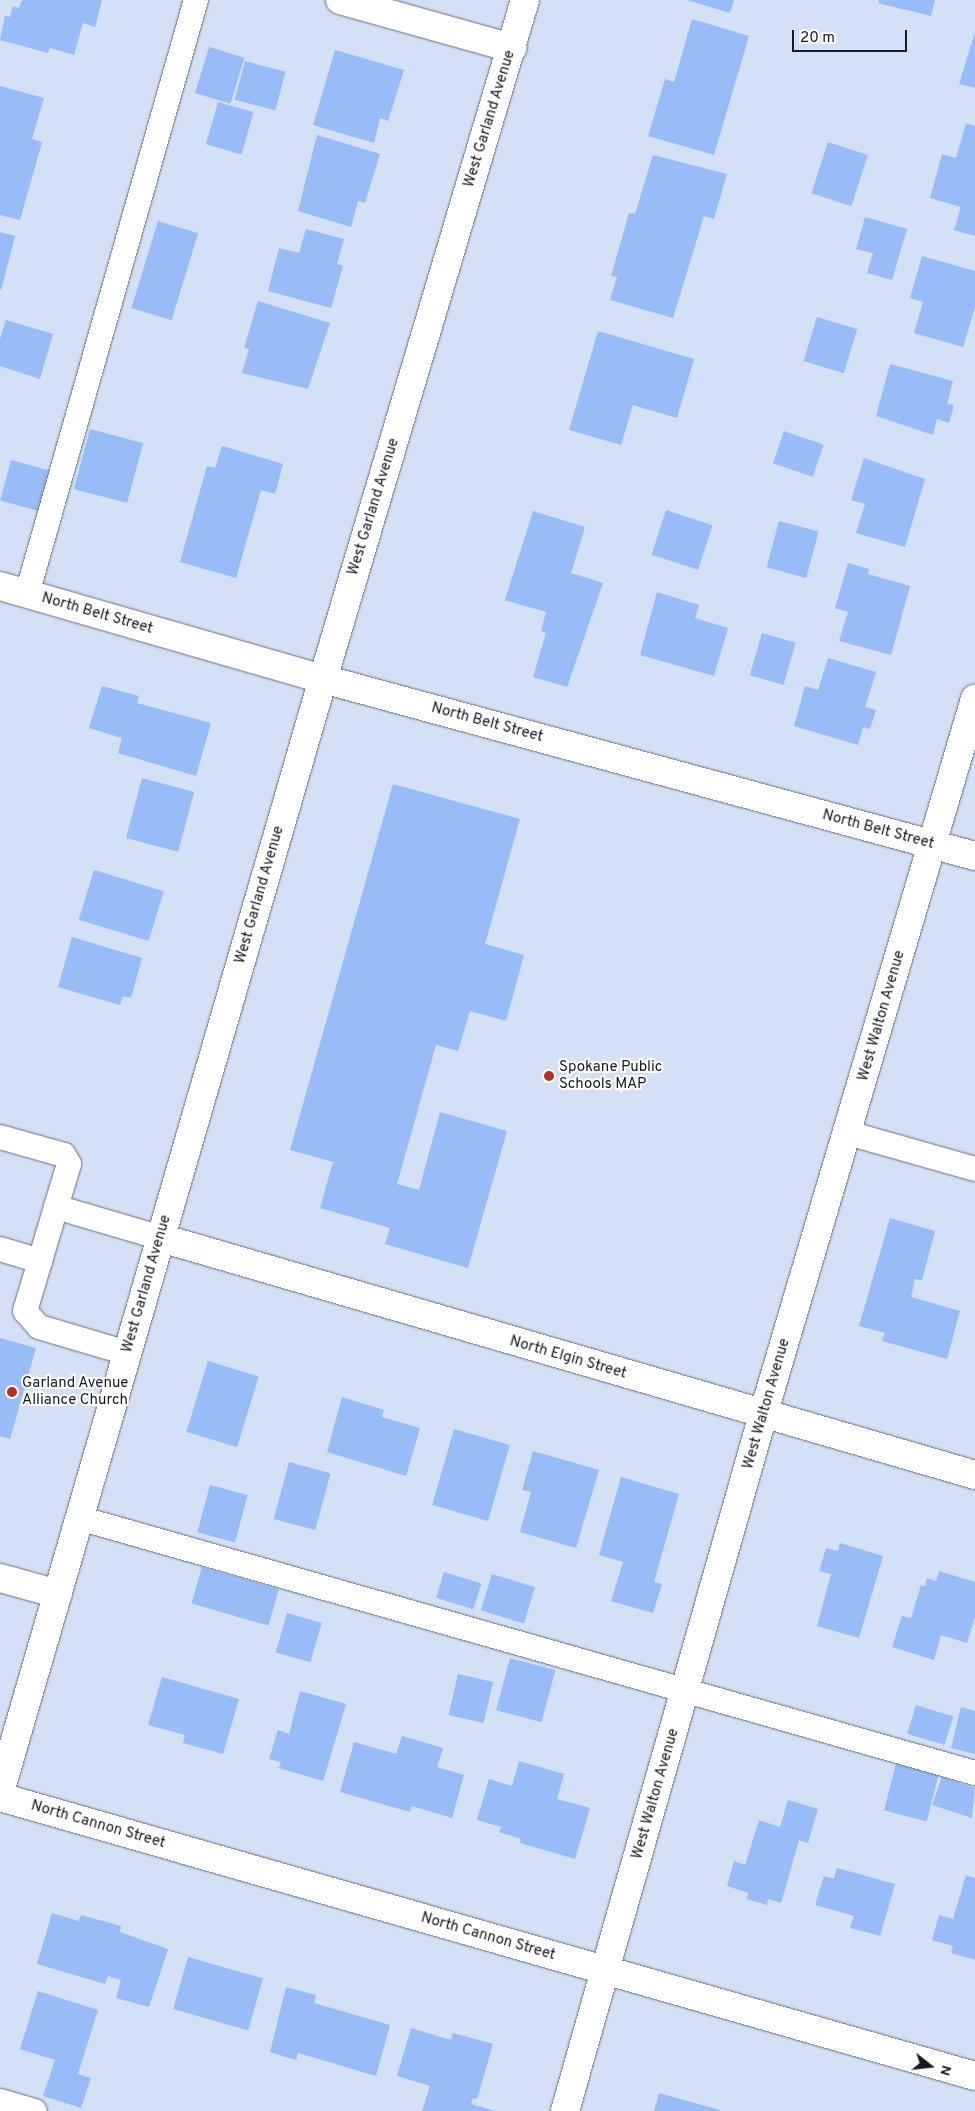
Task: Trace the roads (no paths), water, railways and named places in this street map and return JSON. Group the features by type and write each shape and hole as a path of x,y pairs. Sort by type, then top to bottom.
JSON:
{"street":[{"path":"340,0 512,48"},
{"name":"West Garland Avenue","path":"0,1792 323,679 525,0"},
{"name":"North Belt Street","path":"0,586 323,679 975,856"},
{"name":"West Walton Avenue","path":"565,2111 763,1415 975,699"},
{"name":"North Elgin Street","path":"161,1238 763,1415 975,1474"},
{"path":"0,1578 58,1594"},
{"name":"North Cannon Street","path":"0,1797 975,2076"}],"lane":[{"path":"27,594 196,0"},
{"path":"848,1133 975,1169"},
{"path":"0,1137 64,1155 69,1164 25,1310 39,1327 127,1353"},
{"path":"56,1207 161,1238"},
{"path":"0,1249 40,1260"},
{"path":"79,1518 975,1773"},
{"path":"0,2101 35,2111"}],"place":[{"name":"Spokane Public Schools MAP","path":"549,1076"},
{"name":"Garland Avenue Alliance Church","path":"12,1392"}]}
